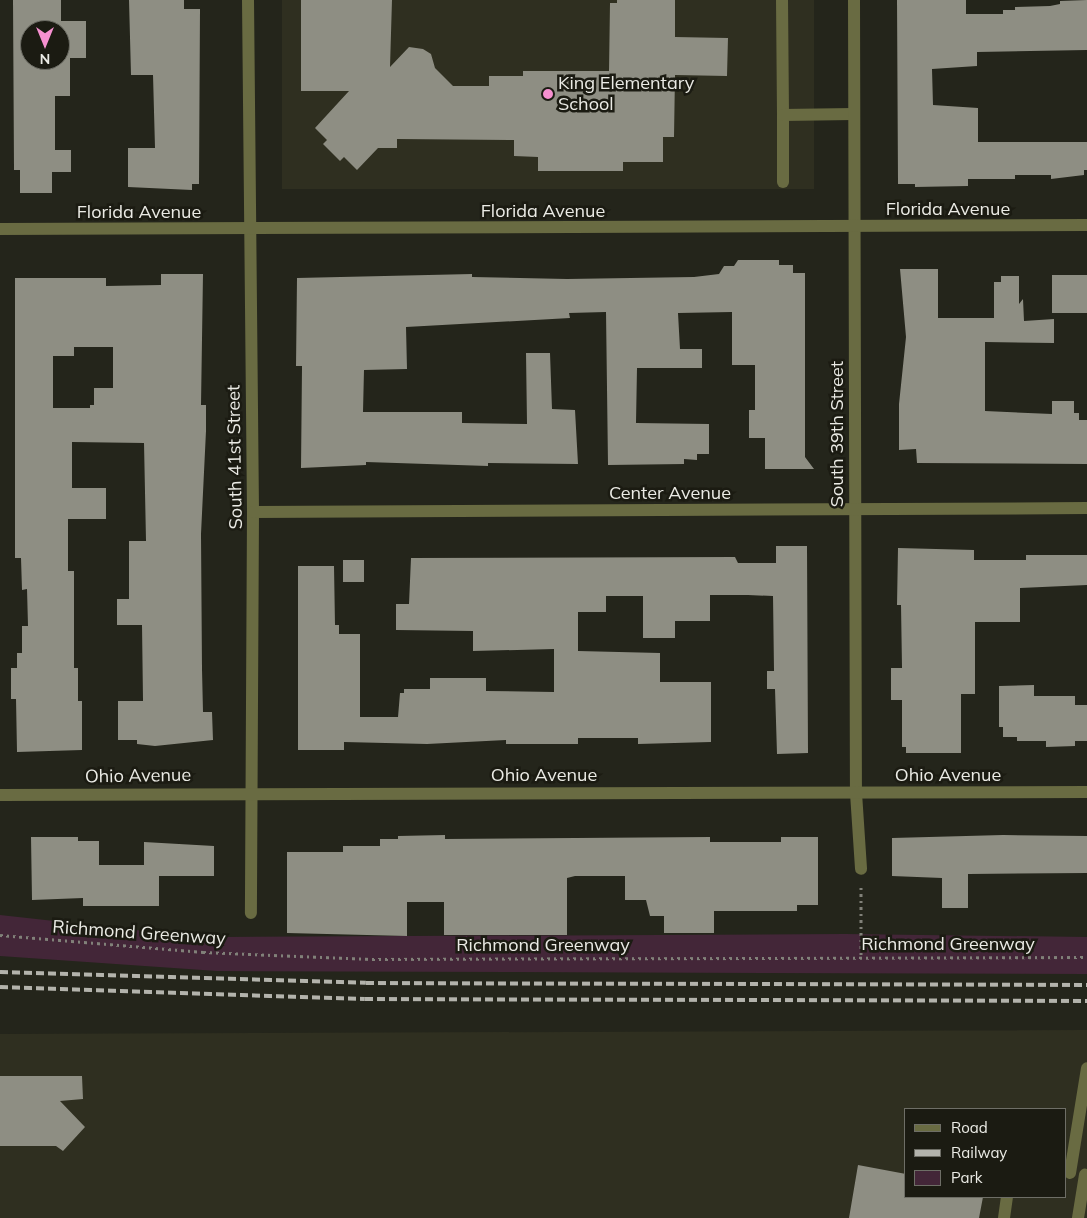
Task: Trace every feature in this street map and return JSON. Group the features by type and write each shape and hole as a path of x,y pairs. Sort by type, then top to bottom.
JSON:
{"street":[{"name":"South 41st Street","path":"248,0 253,512 250,913"},
{"path":"782,0 783,182"},
{"name":"South 39th Street","path":"854,0 856,793 860,868"},
{"path":"783,114 853,114"},
{"name":"Florida Avenue","path":"0,229 249,230 1087,225"},
{"name":"Center Avenue","path":"253,512 1087,508"},
{"name":"Ohio Avenue","path":"0,795 250,792 1087,792"},
{"path":"1070,1173 1087,1068"},
{"path":"1078,1218 1085,1175"},
{"path":"1004,1218 1007,1198"}],"path":[{"path":"860,868 861,958"},
{"name":"Richmond Greenway","path":"0,935 203,952 372,959 1087,957"}],"shaded area":[{"name":"King Elementary School","path":"282,0 814,0 814,189 282,189"},
{"path":"1087,1030 1087,1218 0,1218 0,1034"}],"green space":[{"path":"0,915 190,936 223,937 845,934 1087,937 1087,974 217,971 0,956"}],"building":[{"path":"13,0 61,0 61,20 20,20 20,70 70,70 70,96 55,96 55,150 71,150 71,172 52,172 52,193 20,193 20,170 14,170"},
{"path":"129,0 184,0 184,9 200,9 199,184 192,184 192,190 128,187 128,148 155,148 153,75 131,75"},
{"path":"301,0 392,0 390,67 409,47 423,49 431,54 435,68 453,86 489,86 489,76 523,76 523,71 609,71 610,3 617,3 617,0 675,0 675,37 728,38 727,76 675,75 674,137 663,137 663,162 623,162 623,171 538,171 538,157 514,156 514,140 397,139 397,148 378,148 357,170 344,157 340,161 323,144 327,140 315,128 349,91 301,91"},
{"path":"897,0 966,0 966,14 1003,14 1003,10 1015,10 1015,7 1050,6 1060,4 1060,1 1087,0 1087,50 977,52 977,66 932,69 933,105 978,108 978,142 1087,142 1087,170 1084,170 1084,175 1051,179 1051,175 1015,175 1015,179 968,179 968,186 915,187 915,184 898,184"},
{"path":"70,21 86,21 86,58 70,58"},
{"path":"738,260 779,260 779,265 793,265 793,273 805,273 805,457 814,469 765,469 765,438 749,438 749,410 755,410 755,365 732,365 732,312 678,313 680,349 702,349 702,368 637,368 636,423 709,424 709,454 697,454 697,460 684,459 684,464 608,465 606,312 569,313 570,318 406,327 407,369 364,370 363,412 462,412 462,423 527,424 526,353 550,353 552,409 575,410 578,464 488,463 488,466 366,462 366,465 301,468 302,366 296,366 297,278 472,274 472,277 567,279 694,277 719,274 724,266 734,266"},
{"path":"900,269 938,269 938,318 994,318 994,282 1001,282 1001,276 1019,276 1019,304 1023,299 1024,321 1054,319 1054,343 985,342 985,411 1052,414 1052,401 1074,401 1074,413 1079,413 1079,420 1087,420 1087,464 917,463 916,449 899,450 899,404 906,337"},
{"path":"161,274 203,274 201,405 206,405 206,431 201,534 202,669 203,712 212,712 213,740 155,746 137,744 137,740 118,740 118,701 143,701 142,625 117,625 117,599 129,599 129,541 146,541 144,443 72,442 72,488 106,488 106,519 68,519 68,571 74,571 74,668 78,668 78,701 82,701 82,750 17,752 16,699 11,699 11,668 17,668 17,653 22,653 22,626 28,626 27,589 22,590 21,558 15,558 15,278 106,278 106,286 161,285","holes":["74,347 113,347 113,388 94,388 94,405 90,405 90,408 53,408 53,356 74,356"]},
{"path":"1052,275 1087,275 1087,313 1052,313"},
{"path":"776,546 807,546 808,753 777,754 775,689 767,689 767,671 774,671 773,596 748,595 710,595 710,621 675,621 675,638 643,638 643,596 606,596 606,612 578,612 578,651 660,653 660,682 711,682 711,742 638,744 638,738 578,738 578,744 506,744 506,740 427,744 344,742 344,750 298,750 298,566 334,566 335,625 339,625 339,634 360,634 360,717 398,717 400,693 404,693 404,689 430,689 430,678 486,678 486,691 554,692 554,649 473,651 473,631 396,630 396,604 409,604 411,558 735,557 738,563 776,563"},
{"path":"898,548 974,550 974,560 1026,560 1026,555 1087,555 1087,585 1020,588 1020,622 975,622 975,694 961,694 961,753 906,753 906,747 902,747 902,700 891,700 891,668 902,668 901,605 897,605"},
{"path":"343,560 364,560 364,582 343,582"},
{"path":"1034,685 1034,696 1075,696 1075,705 1087,705 1087,741 1075,741 1075,746 1046,747 1046,741 1017,741 1017,737 1003,737 1003,727 999,727 999,686"},
{"path":"445,835 445,839 710,837 710,842 781,842 781,837 818,837 818,905 797,905 797,911 714,911 714,933 664,933 664,916 650,916 646,900 625,900 625,876 575,876 567,878 567,935 444,935 444,902 407,902 407,936 287,933 287,852 343,852 343,846 380,846 380,839 398,839 398,836"},
{"path":"1003,835 1087,836 1087,873 968,874 968,908 942,908 942,878 892,876 892,838"},
{"path":"31,837 78,837 78,841 99,841 99,865 144,865 144,842 214,846 214,876 159,876 159,906 83,906 83,898 32,900"},
{"path":"0,1076 82,1076 83,1099 60,1101 85,1127 63,1151 56,1146 0,1146"},
{"path":"858,1165 904,1174 904,1198 983,1198 979,1218 849,1218"}],"railway":[{"path":"0,972 366,983 1087,985"},
{"path":"0,987 365,999 1087,1001"}],"place":[{"name":"King Elementary School","path":"548,94"}]}
